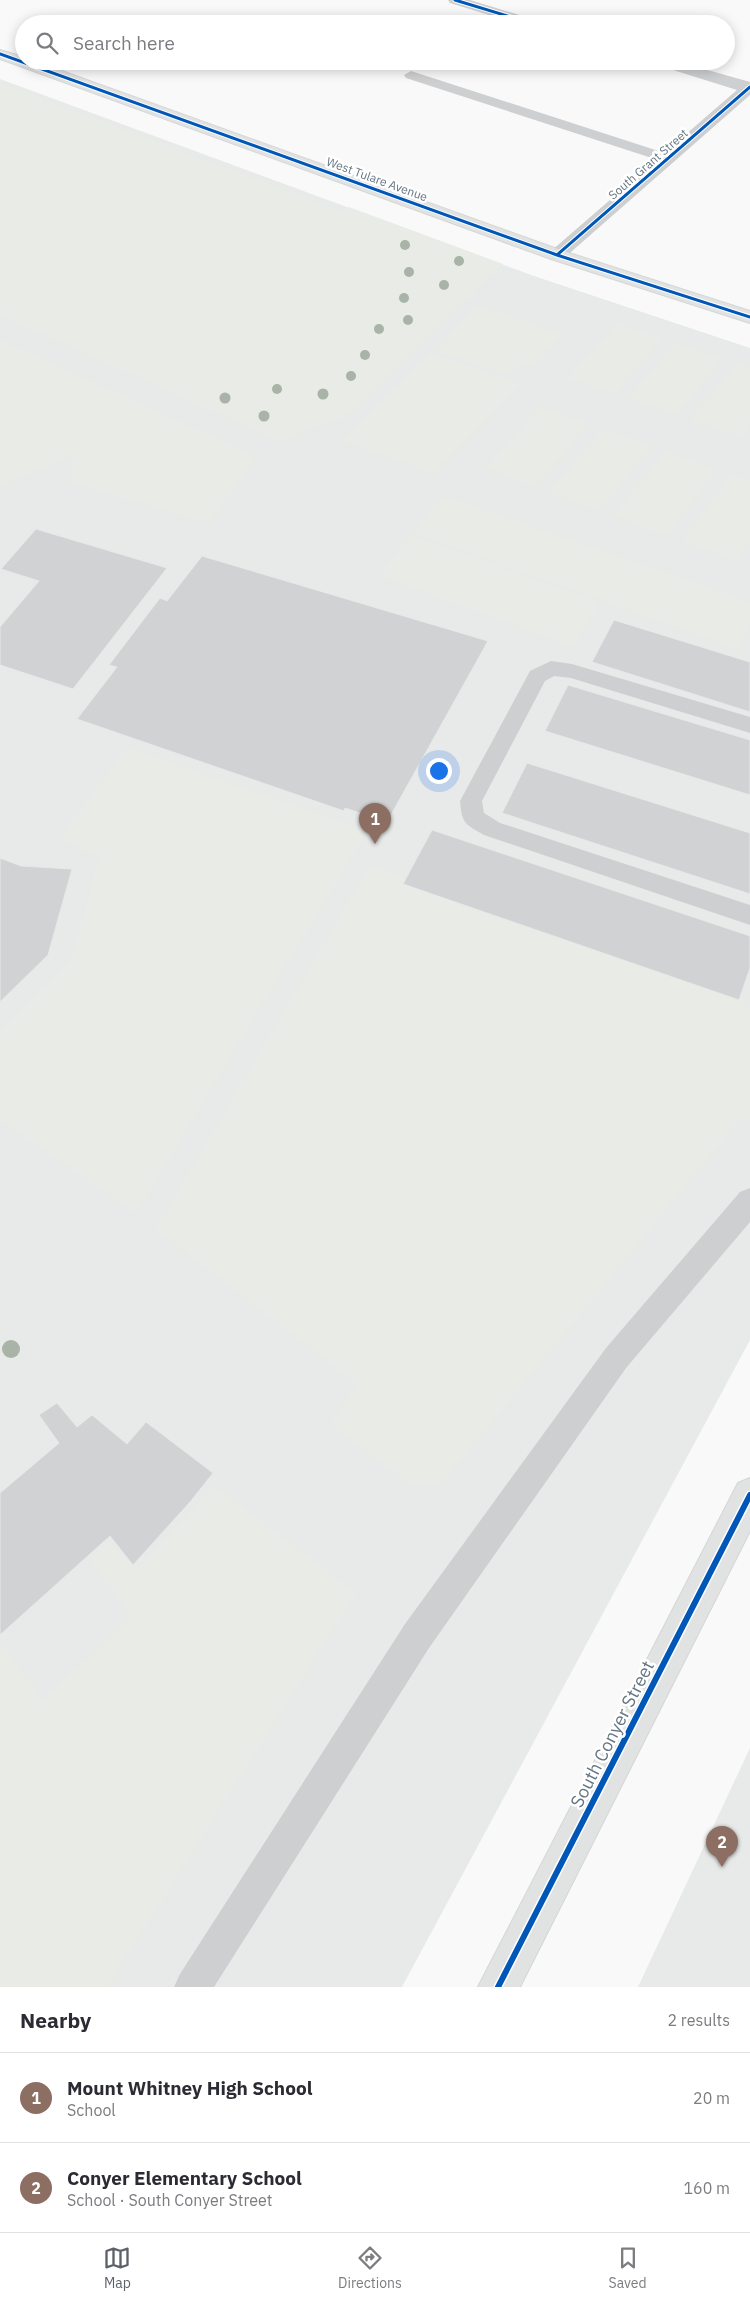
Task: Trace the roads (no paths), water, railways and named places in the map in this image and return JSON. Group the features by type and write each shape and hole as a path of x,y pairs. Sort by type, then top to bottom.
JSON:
{"street":[{"path":"455,0 504,15"},
{"name":"West Tulare Avenue","path":"0,54 15,59"},
{"name":"West Tulare Avenue","path":"44,70 558,255 750,317"},
{"path":"689,70 750,88"},
{"name":"South Grant Street","path":"558,255 750,88"},
{"name":"South Conyer Street","path":"498,1987 750,1494"}],"lane":[{"path":"411,75 669,159"},
{"path":"750,725 572,671 551,668 536,676 470,801 473,818 492,829 750,915"},
{"path":"193,1987 423,1628 616,1358 750,1201"}],"place":[{"name":"Mount Whitney High School","path":"375,844"},
{"name":"Conyer Elementary School","path":"722,1867"}]}
